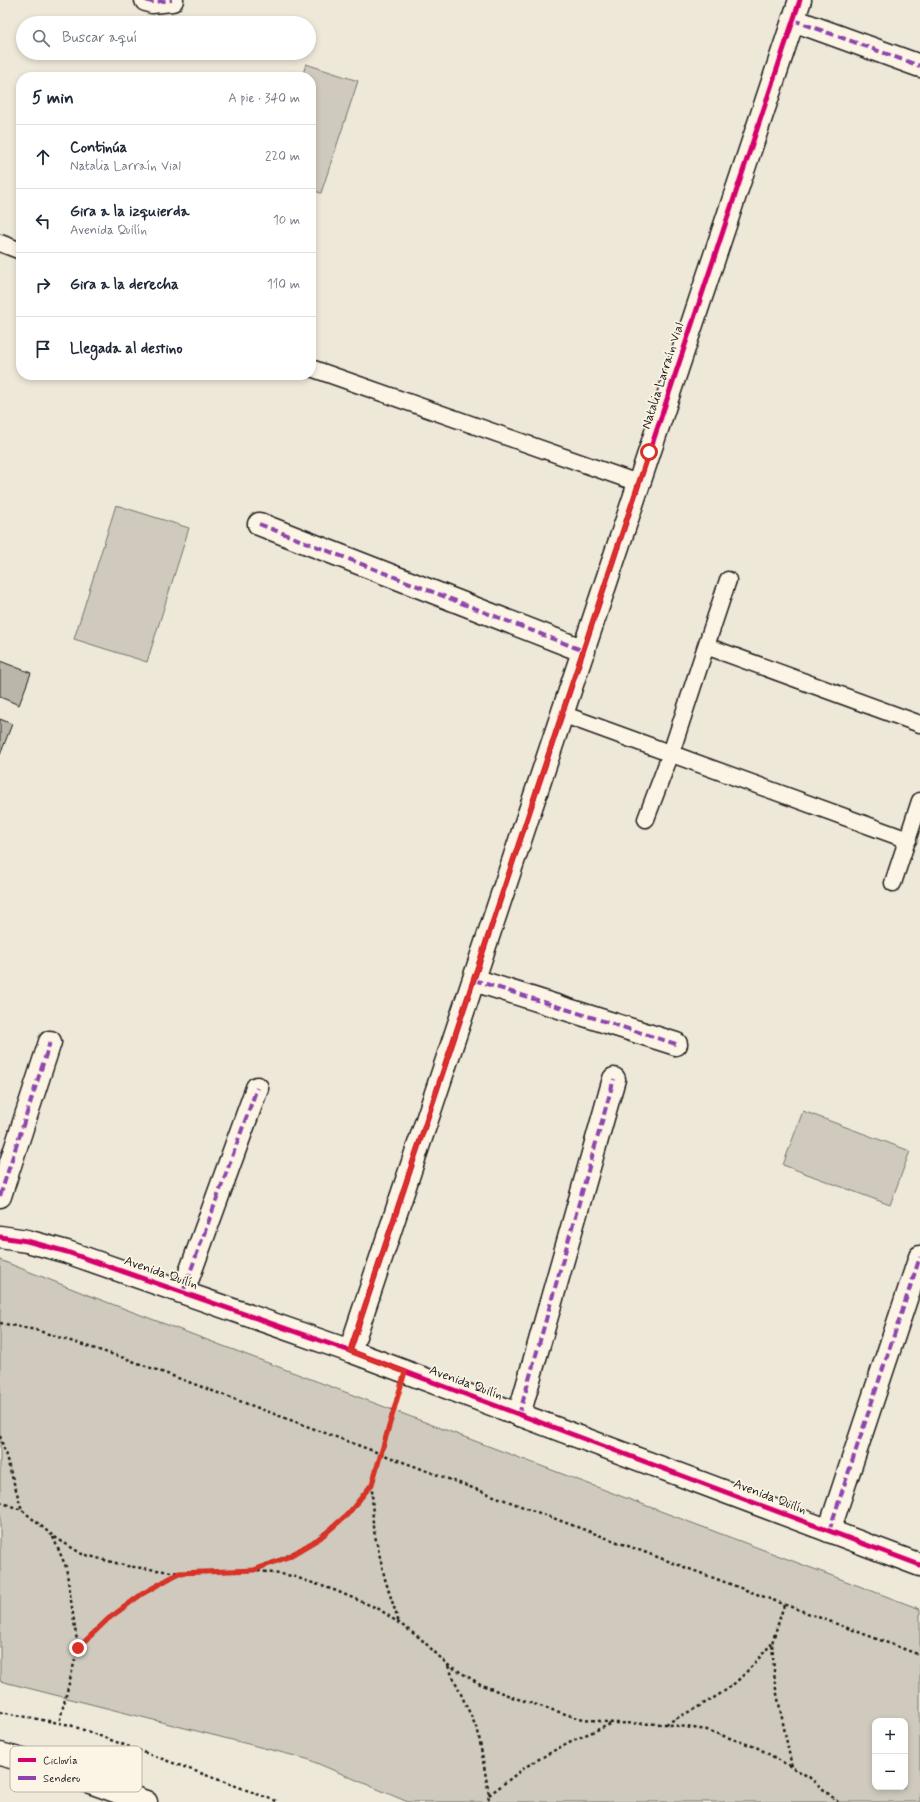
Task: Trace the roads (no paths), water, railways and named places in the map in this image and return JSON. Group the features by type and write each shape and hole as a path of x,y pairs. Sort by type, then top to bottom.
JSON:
{"street":[{"path":"146,0 152,2 172,0"},
{"name":"Natalia Larraín Vial","path":"350,1351 800,0"},
{"path":"793,20 920,66"},
{"path":"259,524 584,651"},
{"path":"474,980 676,1044"},
{"path":"0,1196 50,1042"},
{"path":"519,1415 614,1079"},
{"path":"183,1292 257,1088"},
{"name":"Avenida Quilín","path":"0,1237 27,1241 67,1252 350,1351 920,1565"},
{"path":"829,1531 920,1257"},
{"path":"0,1754 10,1757"},
{"path":"118,1792 146,1802"}],"lane":[{"path":"0,243 16,249"},
{"path":"316,370 638,483"},
{"path":"646,819 671,753 728,580"},
{"path":"706,646 920,724"},
{"path":"562,714 908,840"},
{"path":"893,883 920,801"}]}
